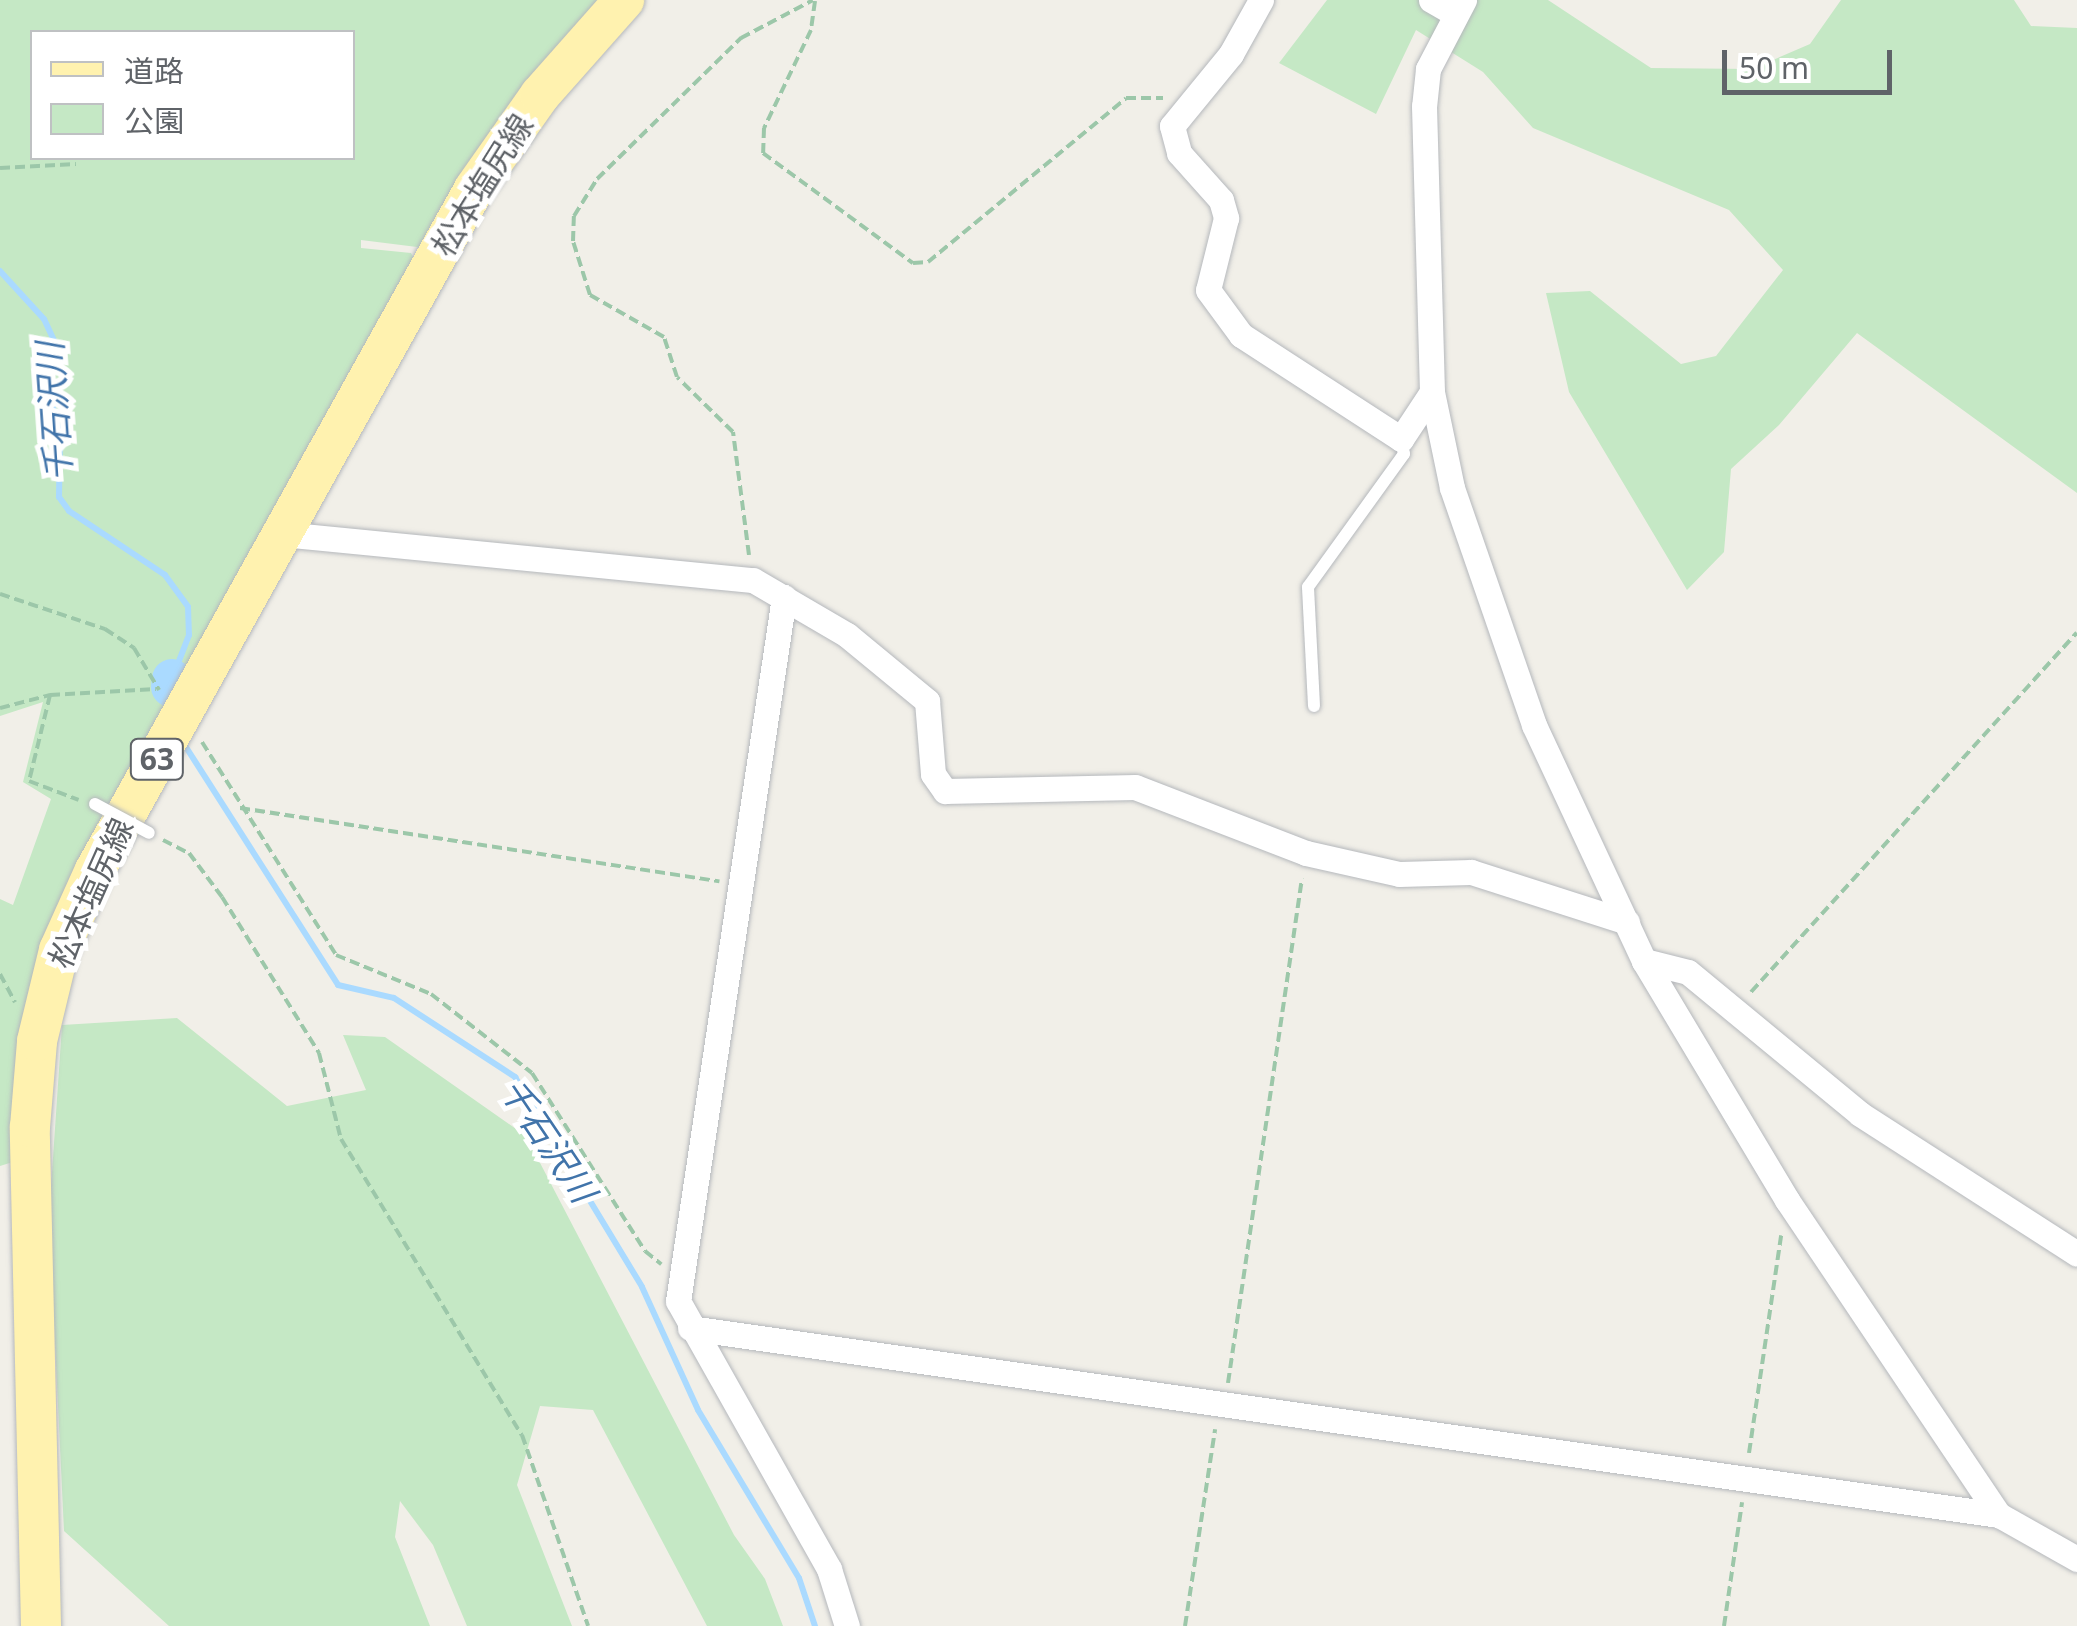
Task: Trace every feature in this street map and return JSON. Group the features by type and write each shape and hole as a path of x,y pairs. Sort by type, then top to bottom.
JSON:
{"main road":[{"name":"松本塩尻線","path":"41,1626 29,1290 37,1041 59,950 176,700 282,534 474,189 540,95 624,0"}],"street":[{"path":"1261,0 1230,54 1172,126 1179,152 1221,200 1226,218 1224,244 1209,274 1213,302 1241,335 1401,438 1432,392"},
{"path":"1430,0 1460,7 1428,69 1424,106 1432,392 1452,488 1534,725 1644,961 1786,1200 1999,1515"},
{"path":"282,534 753,580 846,635 927,701 933,774 944,790 1135,787 1306,853 1399,874 1471,872 1627,922"},
{"path":"784,597 677,1276 678,1302 829,1569 847,1626"},
{"path":"1644,961 1688,972 1737,1007 1860,1114 2077,1254"},
{"path":"690,1328 1999,1515 2077,1559"}],"lane":[{"path":"1314,706 1308,587 1404,454 1401,438"},
{"path":"95,804 150,834"}],"path":[{"path":"814,0 811,30 764,128 763,153 912,262 928,262 1126,98 1158,95 1185,109"},
{"path":"753,580 733,432 677,377 664,337 590,295 572,241 574,216 598,179 741,38 814,0"},
{"path":"0,168 76,164"},
{"path":"0,594 105,628 134,648 176,700 240,808 336,955 431,994 532,1073 645,1250 677,1276"},
{"path":"1737,1007 2077,633"},
{"path":"0,708 50,694 176,700"},
{"path":"50,694 29,782 95,804"},
{"path":"240,808 738,884"},
{"path":"150,834 189,853 319,1054 341,1139 522,1434 588,1626"},
{"path":"1185,1626 1306,853"},
{"path":"1724,1626 1786,1200"}],"green space":[{"path":"0,0 606,0 425,248 361,240 361,248 411,253 417,264 66,904 19,1160 0,1166 0,899 13,905 51,799 23,782 43,702 0,716"},
{"path":"1327,0 1548,0 1651,68 1752,69 1810,44 1841,0 2014,0 2031,26 2077,28 2077,493 1857,333 1779,425 1731,469 1724,552 1687,590 1569,392 1546,293 1590,291 1681,364 1716,356 1783,270 1729,210 1533,128 1483,72 1416,30 1376,114 1279,63"},
{"path":"177,1018 287,1106 366,1090 343,1035 385,1037 526,1136 734,1535 765,1579 783,1626 707,1626 593,1410 540,1406 517,1485 572,1626 467,1626 433,1545 400,1501 395,1537 430,1626 169,1626 64,1531 49,1217 62,1025"}],"waterway":[{"name":"千石沢川","path":"0,271 44,319 57,347 49,393 60,434 59,497 69,511 165,575 188,607 189,635 172,679"},
{"name":"千石沢川","path":"171,687 172,679"},
{"name":"千石沢川","path":"184,744 338,985 394,998 515,1077 642,1287 698,1410 799,1578 815,1626"}]}
